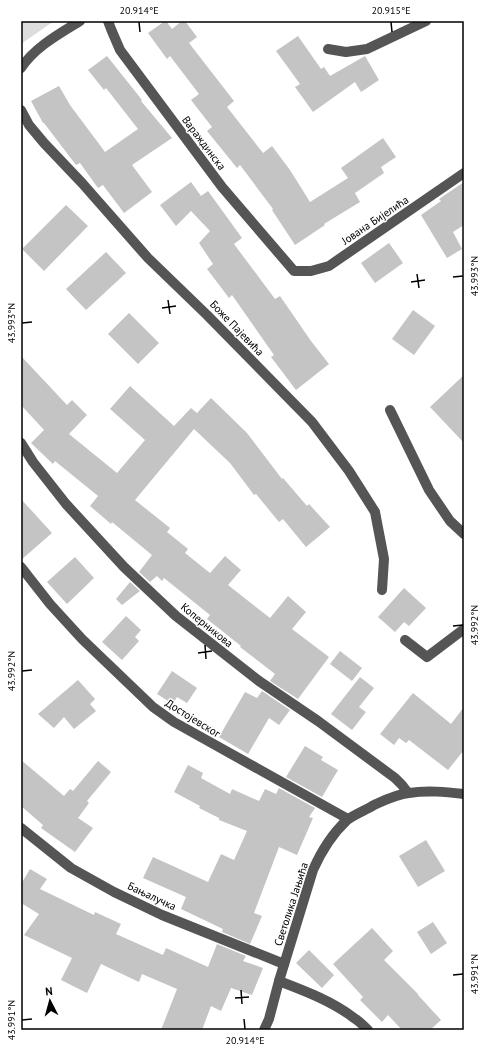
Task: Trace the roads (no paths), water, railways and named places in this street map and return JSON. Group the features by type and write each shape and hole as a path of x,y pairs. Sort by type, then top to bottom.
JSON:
{"street":[{"path":"21,68 29,57 57,35 80,21"},
{"name":"Вараждинска","path":"108,21 120,50 222,187 294,271"},
{"path":"328,49 346,52 367,49 426,21"},
{"name":"Боже Пајевића","path":"21,110 44,143 82,183 148,258 207,315 312,422 349,471 376,512 384,559 382,590"},
{"name":"Јована Бијелића","path":"294,271 311,271 329,266 464,173"},
{"path":"390,410 429,490 450,521 464,534"},
{"name":"Коперникова","path":"21,443 33,462 66,504 124,567 176,616 259,682 318,721 395,778 408,793"},
{"name":"Достојевског","path":"21,567 50,604 82,639 153,707 174,722 348,819"},
{"path":"405,640 427,657 464,629"},
{"name":"Светолика Јањића","path":"264,1030 269,1019 307,888 318,860 331,837 348,819 397,795 439,791 464,794"},
{"name":"Бањалучка","path":"21,828 71,868 114,892 162,915 284,964"},
{"path":"279,981 334,1005 355,1018 368,1030"}]}
